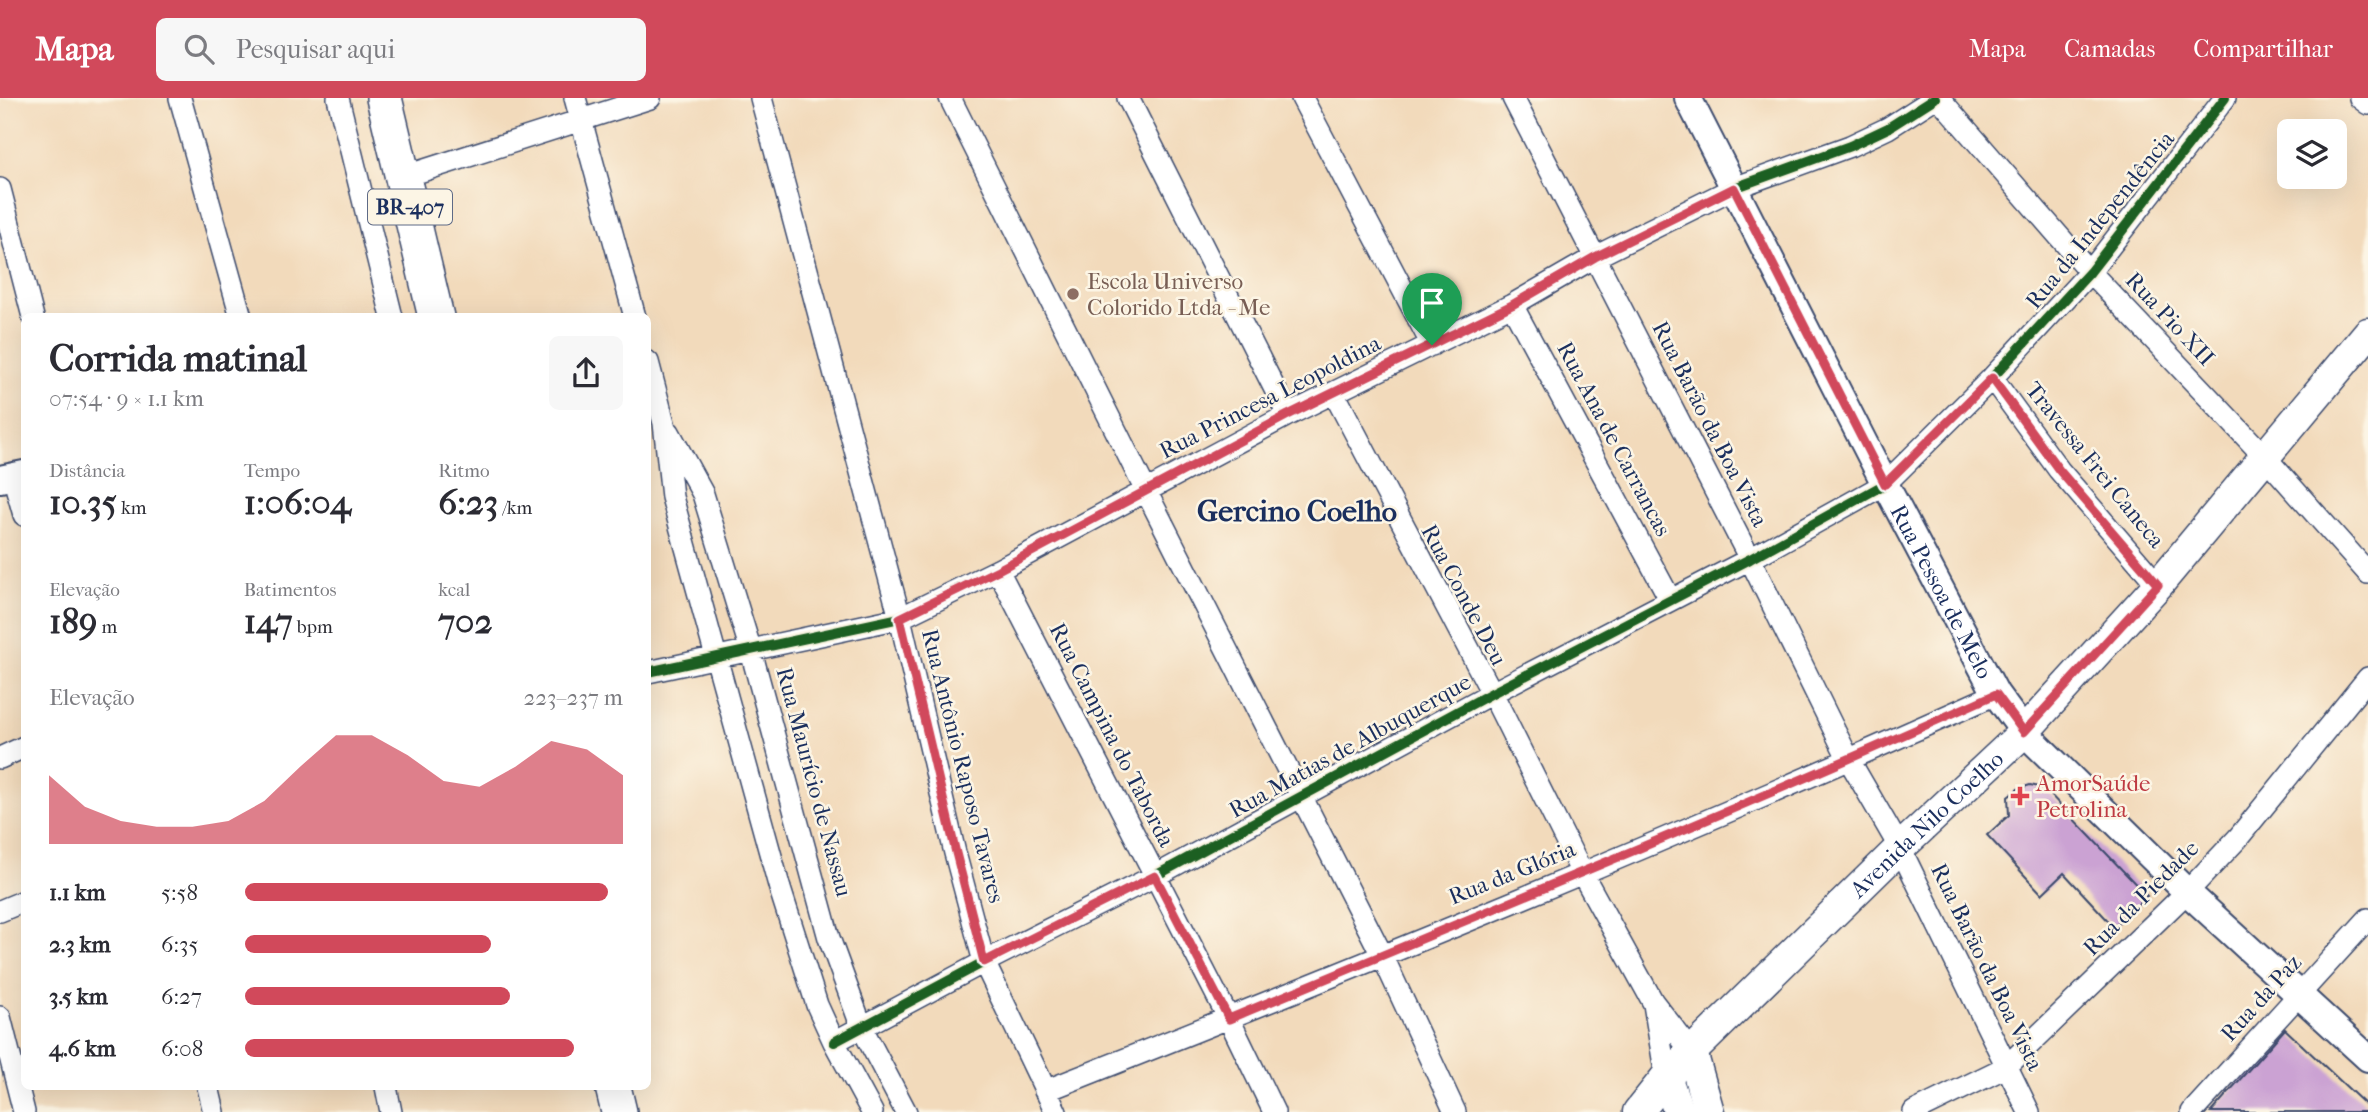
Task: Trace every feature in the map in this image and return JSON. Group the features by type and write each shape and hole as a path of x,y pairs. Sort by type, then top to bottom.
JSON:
{"highway":[{"name":"BR-407","path":"384,98 435,313"}],"main road":[{"name":"Avenida Nilo Coelho","path":"1638,1112 1666,1077 1900,848 2024,732 2158,585 2368,332"},
{"path":"1692,1052 1709,1112"},
{"path":"1666,1077 1679,1112"}],"street":[{"path":"180,98 240,313"},
{"path":"338,98 391,313"},
{"path":"575,98 634,313"},
{"path":"403,177 650,98"},
{"name":"Rua Antônio Raposo Tavares","path":"761,98 900,618 984,962 1056,1112"},
{"path":"950,98 1382,955 1455,1112"},
{"path":"1128,98 1288,415"},
{"path":"1302,98 1432,345"},
{"name":"Rua Barão da Boa Vista","path":"1513,98 1750,559 1849,760 1900,848 2029,1112"},
{"name":"Rua Pessoa de Melo","path":"1688,98 1885,484 1996,694 2024,732 2187,892 2368,1058"},
{"name":"Rua Princesa Leopoldina","path":"651,671 900,618 998,570 1145,489 1288,415 1512,305 1595,257 1734,188 1850,146 1888,128 1937,98"},
{"name":"Rua Pio XII","path":"1937,98 2090,272 2265,457 2368,573"},
{"name":"Rua da Independência","path":"1885,484 1992,378 2090,272 2225,98"},
{"path":"2360,98 2368,104"},
{"path":"0,189 32,313"},
{"name":"Rua Ana de Carrancas","path":"1512,305 1670,599"},
{"name":"Rua Maurício de Nassau","path":"651,373 664,423 672,498 801,959 817,1005 834,1042 872,1112"},
{"name":"Travessa Frei Caneca","path":"1992,378 2059,470 2158,585"},
{"name":"Rua Conde Deu","path":"1334,393 1492,693 1582,873 1653,1002 1692,1052"},
{"name":"Rua Maurício de Nassau","path":"664,423 703,494 751,651 830,938 862,1028 906,1112"},
{"path":"13,476 21,504"},
{"name":"Rua Matias de Albuquerque","path":"834,1042 984,962 1155,876 1492,693 1750,559 1885,484"},
{"name":"Rua Campina do Taborda","path":"998,570 1229,1019 1274,1112"},
{"name":"Rua da Piedade","path":"1914,1112 2006,1067 2187,892 2238,838 2368,678"},
{"name":"Rua da Glória","path":"1045,1091 1229,1019 1582,873 1849,760 1996,694"},
{"path":"0,758 21,748"},
{"path":"0,911 21,902"},
{"name":"Rua da Paz","path":"2192,1112 2368,919"},
{"name":"Rua Conde Deu","path":"1653,1002 1666,1077"},
{"path":"0,1017 24,1112"},
{"path":"209,1090 214,1112"},
{"path":"387,1090 391,1112"}],"building":[{"path":"2030,785 2044,788 2147,896 2114,927 2064,873 2042,894 1987,835 2009,815 2008,797 2018,789"},
{"path":"2285,1029 2368,1107 2368,1112 2211,1112"}],"cycle path":[{"path":"651,671 900,618 998,570 1288,415 1512,305 1595,257 1734,188 1850,146 1888,128 1935,98"},
{"path":"834,1042 984,962 1155,876 1492,693 1750,559 1885,484 1992,378 2090,272 2225,98"}],"place":[{"name":"Escola Universo Colorido Ltda - Me","path":"1073,294"},
{"name":"AmorSaúde Petrolina","path":"2020,796"}],"district":[{"name":"Gercino Coelho","path":"1297,511"}],"route":[{"path":"1734,188 1885,484 1992,378 2059,470 2158,585 2024,732 1996,694 1849,760 1229,1019 1155,876 984,962 900,618 998,570 1145,489 1288,415 1432,345 1512,305 1595,257 1734,188"}]}
